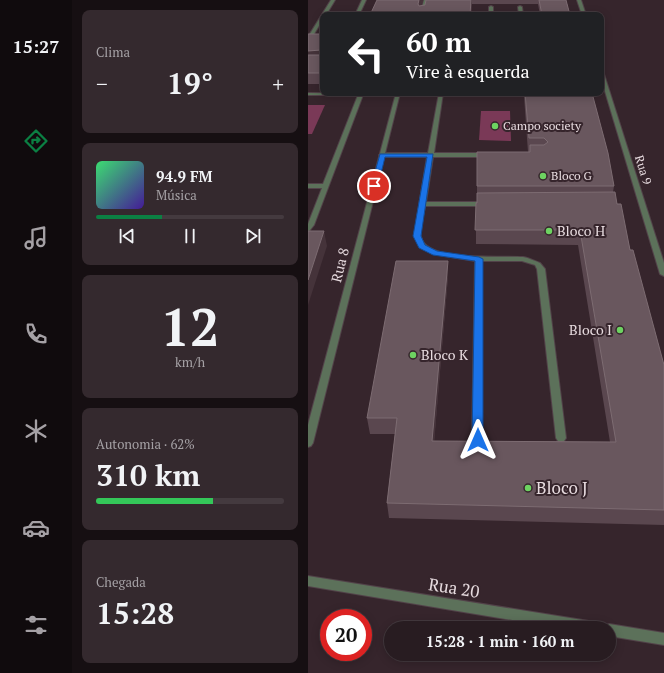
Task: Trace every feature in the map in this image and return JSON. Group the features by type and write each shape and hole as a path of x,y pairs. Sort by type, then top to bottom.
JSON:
{"street":[{"path":"326,12 333,0"},
{"path":"359,12 364,0"},
{"path":"423,12 426,0"},
{"path":"579,0 583,12"},
{"path":"491,7 491,12"},
{"path":"520,7 521,12"},
{"path":"320,21 309,39 312,42 320,42"},
{"name":"Rua 9","path":"604,81 664,274"},
{"path":"308,94 320,94"},
{"path":"308,229 311,225 359,96"},
{"name":"Rua 8","path":"308,443 397,96"},
{"path":"440,96 417,236 422,246 436,253 479,259 523,259 538,264 541,269 561,438"},
{"path":"382,155 490,155"},
{"path":"308,186 325,186"},
{"path":"422,204 494,204"},
{"path":"478,440 479,259"},
{"name":"Rua 20","path":"308,581 552,621"},
{"path":"616,631 664,639"}],"shaded area":[{"path":"308,105 325,105 312,134 308,134"},
{"name":"Campo society","path":"481,111 510,111 511,141 479,140"}],"building":[{"path":"377,0 419,0 419,6 425,5 426,0 471,0 470,12 371,12"},
{"path":"539,0 566,0 569,12 541,12"},
{"path":"308,34 320,34 320,50 308,51"},
{"path":"308,55 320,55 320,73 308,73"},
{"path":"525,96 593,96 608,153 614,186 477,186 477,152 530,152 530,145 544,145 548,142 544,138 529,138"},
{"path":"615,192 617,204 621,204 630,250 633,250 664,365 664,510 387,503 397,418 367,418 396,261 448,261 432,441 616,442 580,230 475,230 477,193"},
{"path":"308,231 324,231 308,280"}],"place":[{"name":"Campo society","path":"495,126"},
{"name":"Bloco G","path":"543,176"},
{"name":"Bloco H","path":"549,231"},
{"name":"Bloco I","path":"620,330"},
{"name":"Bloco K","path":"413,355"},
{"name":"Bloco J","path":"528,488"}],"route":[{"path":"374,186 382,155 430,155 417,236 422,246 436,253 479,259 478,440"}]}
